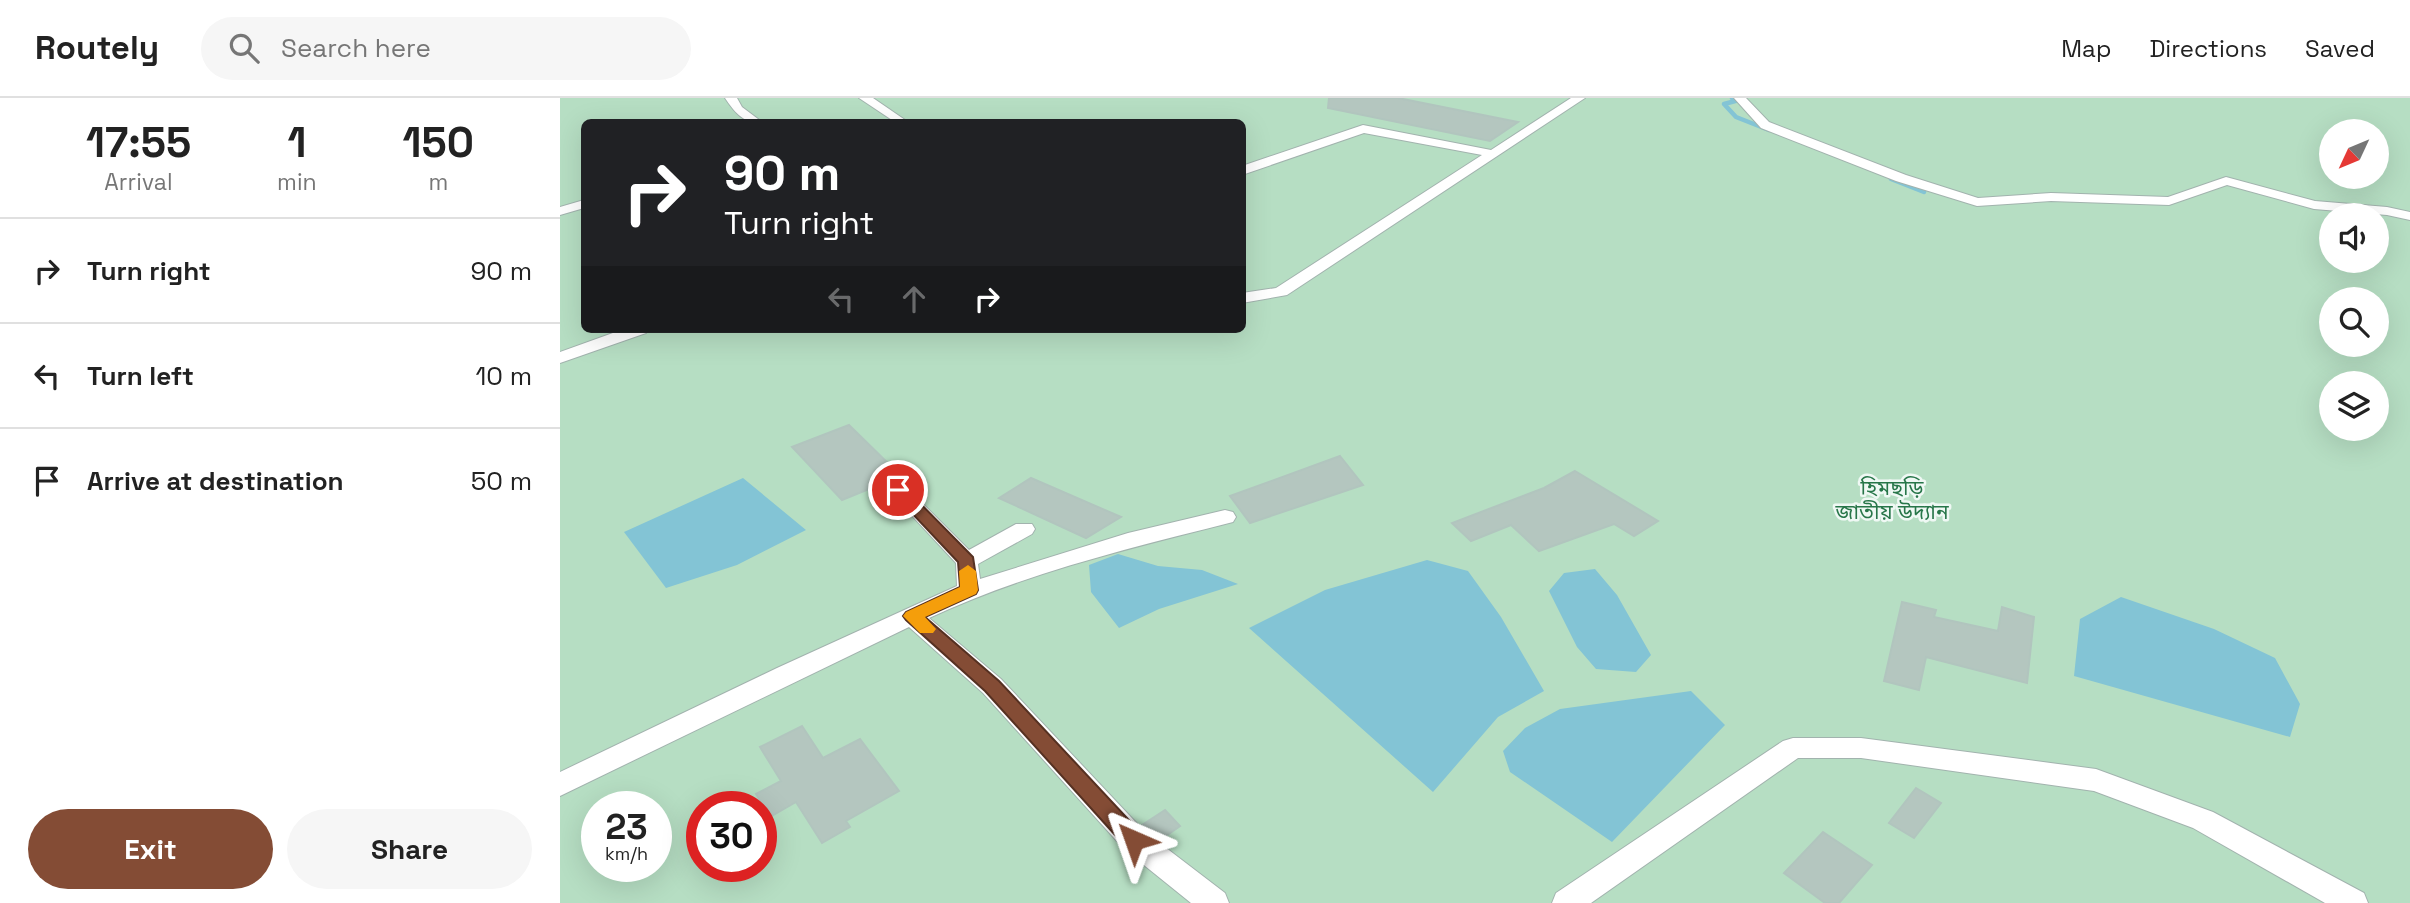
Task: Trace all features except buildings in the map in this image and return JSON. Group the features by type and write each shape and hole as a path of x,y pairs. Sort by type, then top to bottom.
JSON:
{"street":[{"path":"731,98 738,109 752,119"},
{"path":"865,98 897,119"},
{"path":"1246,297 1281,292 1579,98"},
{"path":"1740,98 1765,125 1901,178 1977,202 2052,197 2169,201 2226,181 2314,205 2387,211 2410,216"},
{"path":"1246,170 1363,129 1495,154"},
{"path":"560,211 581,205"},
{"path":"560,358 629,333"},
{"path":"898,490 967,561 969,590"},
{"path":"560,785 969,590 1136,538 1225,517"},
{"path":"967,561 1024,529"},
{"path":"912,616 992,686 1134,840 1214,903"},
{"path":"1567,903 1793,748 1861,748 2096,780 2203,820 2353,903"}],"green space":[{"name":"হিমছড়ি জাতীয় উদ্যান","path":"560,98 2410,98 2410,903 560,903"}],"water":[{"path":"743,478 806,530 737,565 666,588 624,532"},
{"path":"1118,554 1158,566 1202,570 1238,584 1159,609 1119,628 1091,592 1089,565"},
{"path":"1427,560 1468,571 1501,617 1544,691 1498,717 1433,792 1249,628 1325,590"},
{"path":"1595,569 1617,595 1651,655 1636,672 1596,669 1577,647 1549,591 1564,573"},
{"path":"2121,597 2214,629 2275,658 2300,704 2290,737 2074,676 2080,619"},
{"path":"1691,691 1725,725 1612,842 1510,772 1503,751 1525,728 1560,709"}],"waterway":[{"path":"1732,98 1739,100 1724,104 1736,117 1769,130"},
{"path":"1891,179 1924,192"}],"slow traffic":[{"path":"927,629 912,616 969,590 968,571"}],"route":[{"path":"898,490 967,561 969,590 912,616 992,686 1134,840"}]}
